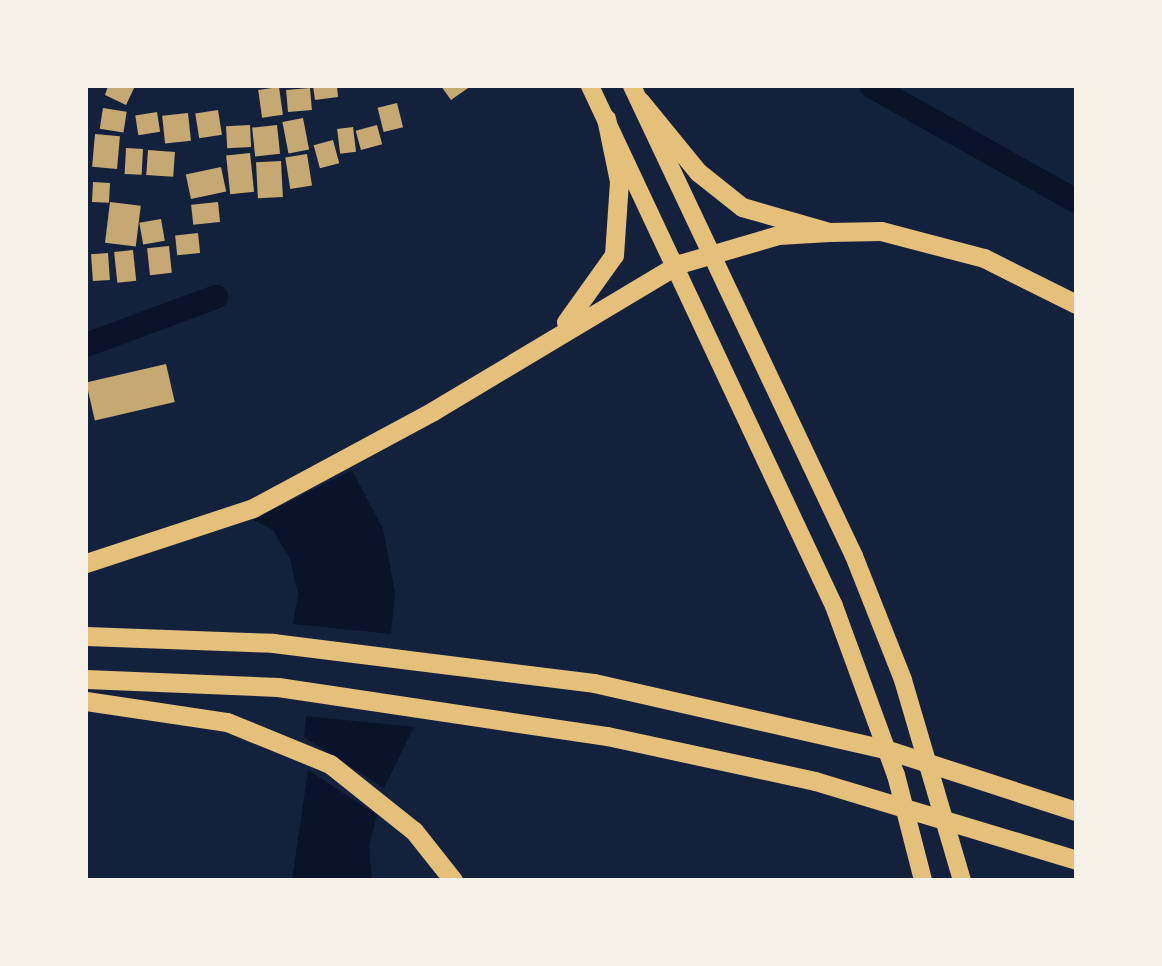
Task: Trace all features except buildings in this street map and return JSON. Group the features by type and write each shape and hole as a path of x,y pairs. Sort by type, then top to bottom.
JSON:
{"highway":[{"path":"590,86 725,362 867,687 923,880"},
{"path":"636,94 724,197 758,213 829,232"},
{"path":"636,94 854,556 903,680 962,880"},
{"path":"528,354 588,300 614,254 619,181 607,118"},
{"path":"86,563 253,508 349,458 679,264 712,252 778,235 881,231 984,258 1076,304"},
{"path":"86,636 273,643 410,657 594,682 780,721 1076,811"},
{"path":"86,678 278,687 408,704 607,736 815,781 1076,860"},
{"path":"86,701 181,711 272,737 330,764 399,817 453,880"}],"water":[{"path":"352,470 383,529 395,592 391,634 293,624 298,594 290,559 273,530 253,520"},
{"path":"306,716 414,727 384,788 304,737"},
{"path":"308,770 377,815 369,847 372,880 292,880"}],"waterway":[{"path":"871,86 1076,201"},
{"path":"86,345 216,297"}]}
